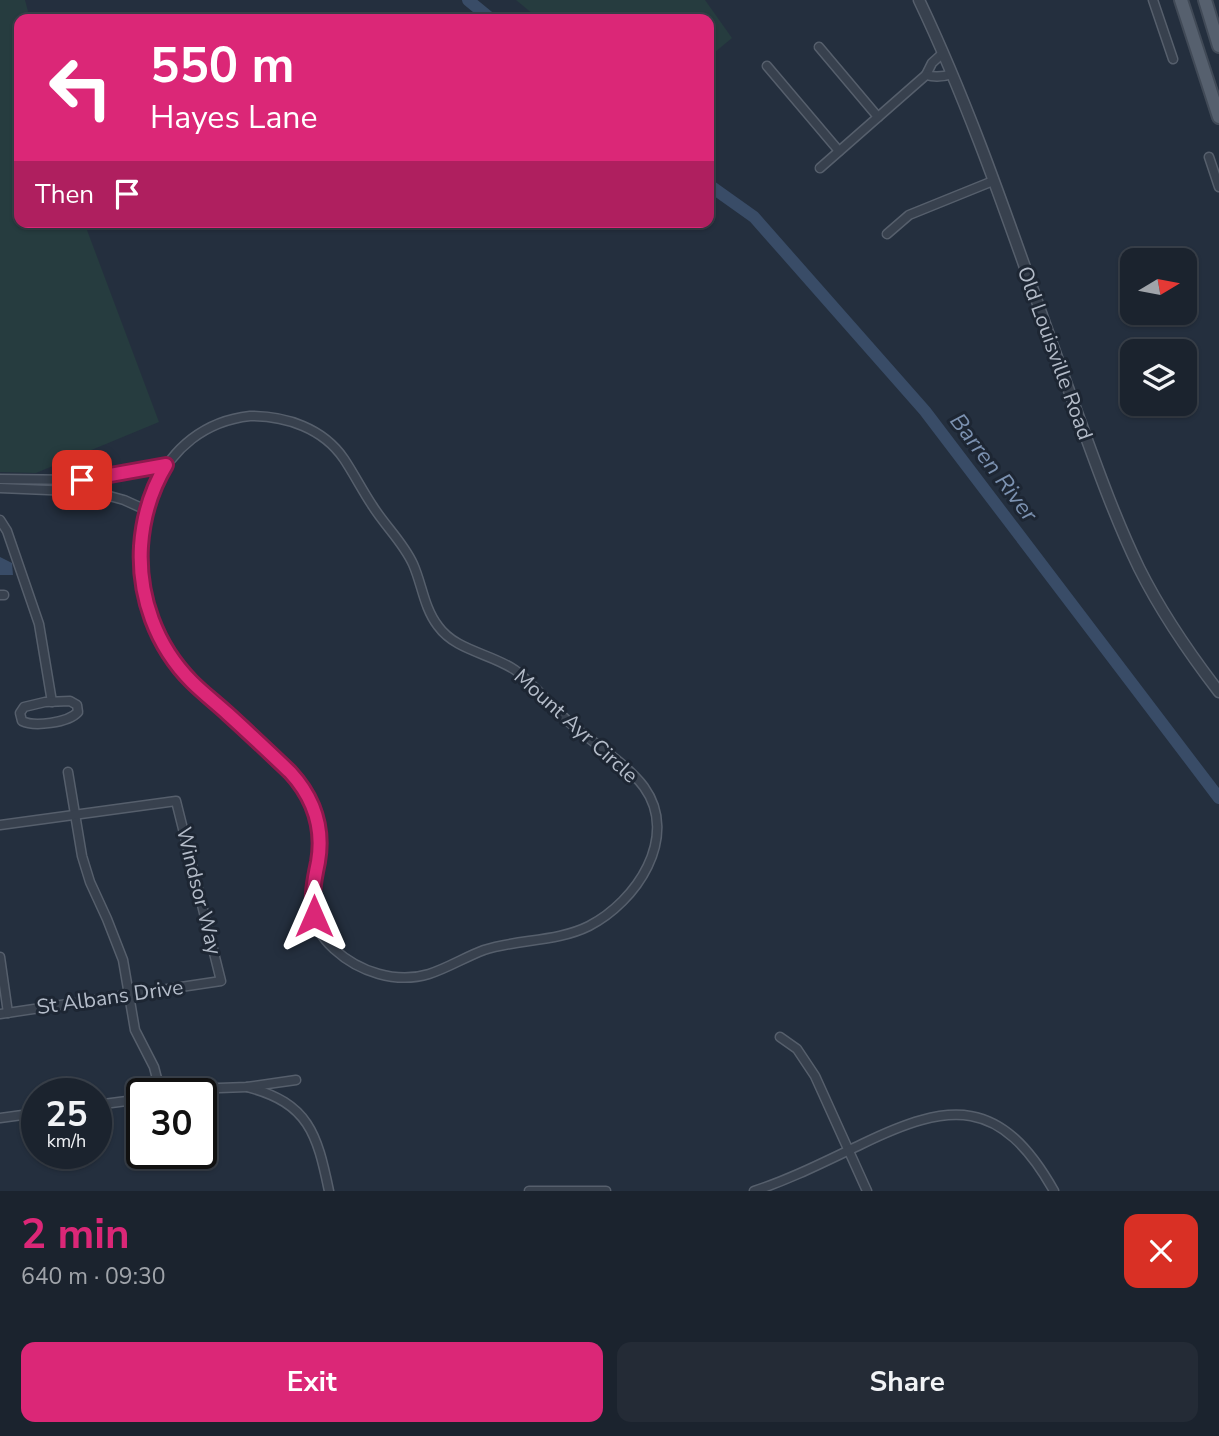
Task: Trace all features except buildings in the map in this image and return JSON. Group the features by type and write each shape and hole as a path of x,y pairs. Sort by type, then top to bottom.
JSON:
{"main road":[{"path":"1181,0 1219,117"},
{"path":"1205,0 1219,46"}],"street":[{"name":"Old Louisville Road","path":"919,0 952,75 993,181 1093,458 1129,546 1175,631 1219,692"},
{"path":"1153,0 1173,59"},
{"path":"819,47 878,117"},
{"path":"820,168 926,75 932,63 943,53"},
{"path":"766,66 839,151"},
{"path":"926,75 952,75"},
{"path":"1209,157 1218,182"},
{"path":"887,234 909,215 993,181"},
{"name":"Mount Ayr Circle","path":"260,416 289,420 305,426 328,442 343,458 373,507 407,552 439,628 459,644 513,669 642,785 652,803 657,835 652,857 640,879 612,910 589,926 563,935 496,946 419,976 387,977 367,970 339,954 323,937 314,916 312,894 320,836 312,803 290,772 182,670 154,625 145,599 141,575 141,541 146,510 166,465 185,444 221,422 260,416"},
{"path":"0,479 82,480 166,465"},
{"path":"0,488 95,492 124,500 146,510"},
{"path":"0,520 7,531 39,624 52,702"},
{"path":"52,702 72,702 78,707 78,712 74,717 45,723 29,724 21,719 21,711 26,706 52,702"},
{"path":"68,772 82,856 123,960 135,1030 157,1078"},
{"name":"Windsor Way","path":"75,814 176,801 221,981"},
{"path":"0,825 75,814"},
{"path":"0,957 4,1013"},
{"name":"St Albans Drive","path":"4,1013 221,981"},
{"path":"780,1037 797,1049 811,1069 867,1191"},
{"path":"217,1088 296,1080"},
{"path":"247,1087 281,1101 306,1122 317,1143 329,1191"},
{"path":"0,1118 21,1115"},
{"path":"754,1191 804,1172 891,1130 925,1118 948,1115 971,1116 992,1123 1017,1140 1032,1156 1054,1191"},
{"path":"529,1191 607,1191"}],"green space":[{"path":"0,0 25,0 29,14 14,14 14,228 86,228 159,422 36,473 0,472"},
{"path":"516,0 705,0 732,38 714,53 714,14 533,14"}],"water":[{"path":"0,557 12,563 13,575 0,575"}],"waterway":[{"name":"Barren River","path":"468,0 485,14"},
{"name":"Barren River","path":"714,189 754,217 925,411 1219,798"}],"route":[{"path":"82,480 166,465 149,500 142,530 141,575 148,608 163,643 182,670 290,772 312,803 320,836 312,894 314,916"}]}
